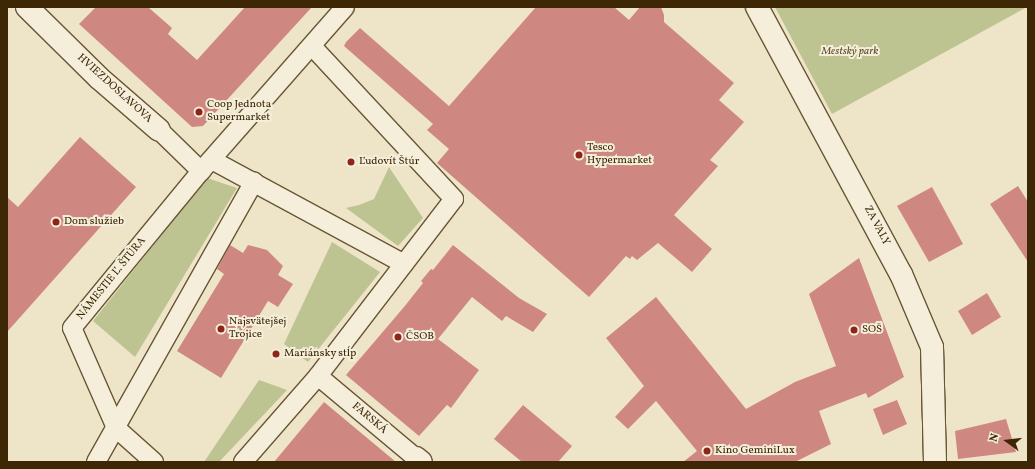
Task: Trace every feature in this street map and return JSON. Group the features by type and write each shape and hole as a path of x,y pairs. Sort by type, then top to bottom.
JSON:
{"street":[{"name":"HVIEZDOSLAVOVA","path":"27,7 99,78 159,130 207,165 254,182 404,264"},
{"name":"NÁMESTIE Ľ. ŠTÚRA","path":"116,428 72,328 207,165 345,7"},
{"name":"ZA VALY","path":"758,7 901,274 932,347 935,462"},
{"path":"242,462 318,376 454,199 312,46"},
{"path":"96,462 254,182"},
{"name":"FARSKÁ","path":"318,376 419,460"},
{"path":"116,428 154,462"}],"green space":[{"name":"Mestský park","path":"775,7 1027,7 832,114"},
{"path":"389,167 423,218 398,246 346,208 374,199"},
{"path":"207,178 237,188 135,357 93,321"},
{"path":"332,242 380,272 308,362 284,344"},
{"path":"259,380 287,390 219,462 204,462"}],"building":[{"path":"96,7 148,7 172,28 168,34 197,60 245,7 312,7 203,126 192,127 79,24"},
{"name":"Tesco Hypermarket","path":"536,7 614,7 629,20 640,7 661,7 664,15 664,22 734,83 719,100 744,122 710,160 718,166 674,215 712,249 692,272 658,243 637,260 632,256 630,259 626,256 589,297 437,163 449,149 427,130 433,124 344,46 360,28 449,106"},
{"name":"Dom služieb","path":"80,137 136,187 7,332 7,197 18,207"},
{"path":"1018,186 1028,202 1028,262 990,204"},
{"path":"932,187 963,244 929,262 897,206"},
{"name":"Najsvätejšej Trojice","path":"230,245 243,253 248,245 267,250 283,266 278,275 293,284 278,307 268,301 221,378 177,351 224,274 217,269"},
{"path":"453,245 519,298 547,314 533,332 506,316 502,321 472,297 438,339 479,370 451,408 447,405 419,436 346,375 404,307 423,283 421,281 431,269 433,270"},
{"path":"859,258 904,377 868,398 866,393 819,411 831,444 795,462 683,462 697,451 656,401 628,429 615,417 644,386 606,338 656,297 746,409 795,382 836,366 809,294"},
{"path":"987,293 1001,317 972,335 958,311"},
{"path":"897,400 907,424 883,435 873,409"},
{"path":"324,402 396,462 274,462"},
{"path":"523,405 572,446 558,462 522,462 494,439"},
{"path":"1006,419 1016,452 958,459 955,431"}],"place":[{"name":"Coop Jednota Supermarket","path":"199,112"},
{"name":"Tesco Hypermarket","path":"579,155"},
{"name":"Ľudovít Štúr","path":"351,162"},
{"name":"Dom služieb","path":"56,222"},
{"name":"Najsvätejšej Trojice","path":"221,329"},
{"name":"SOŠ","path":"854,330"},
{"name":"ČSOB","path":"398,337"},
{"name":"Mariánsky stĺp","path":"276,354"},
{"name":"Kino GeminiLux","path":"707,451"}]}
